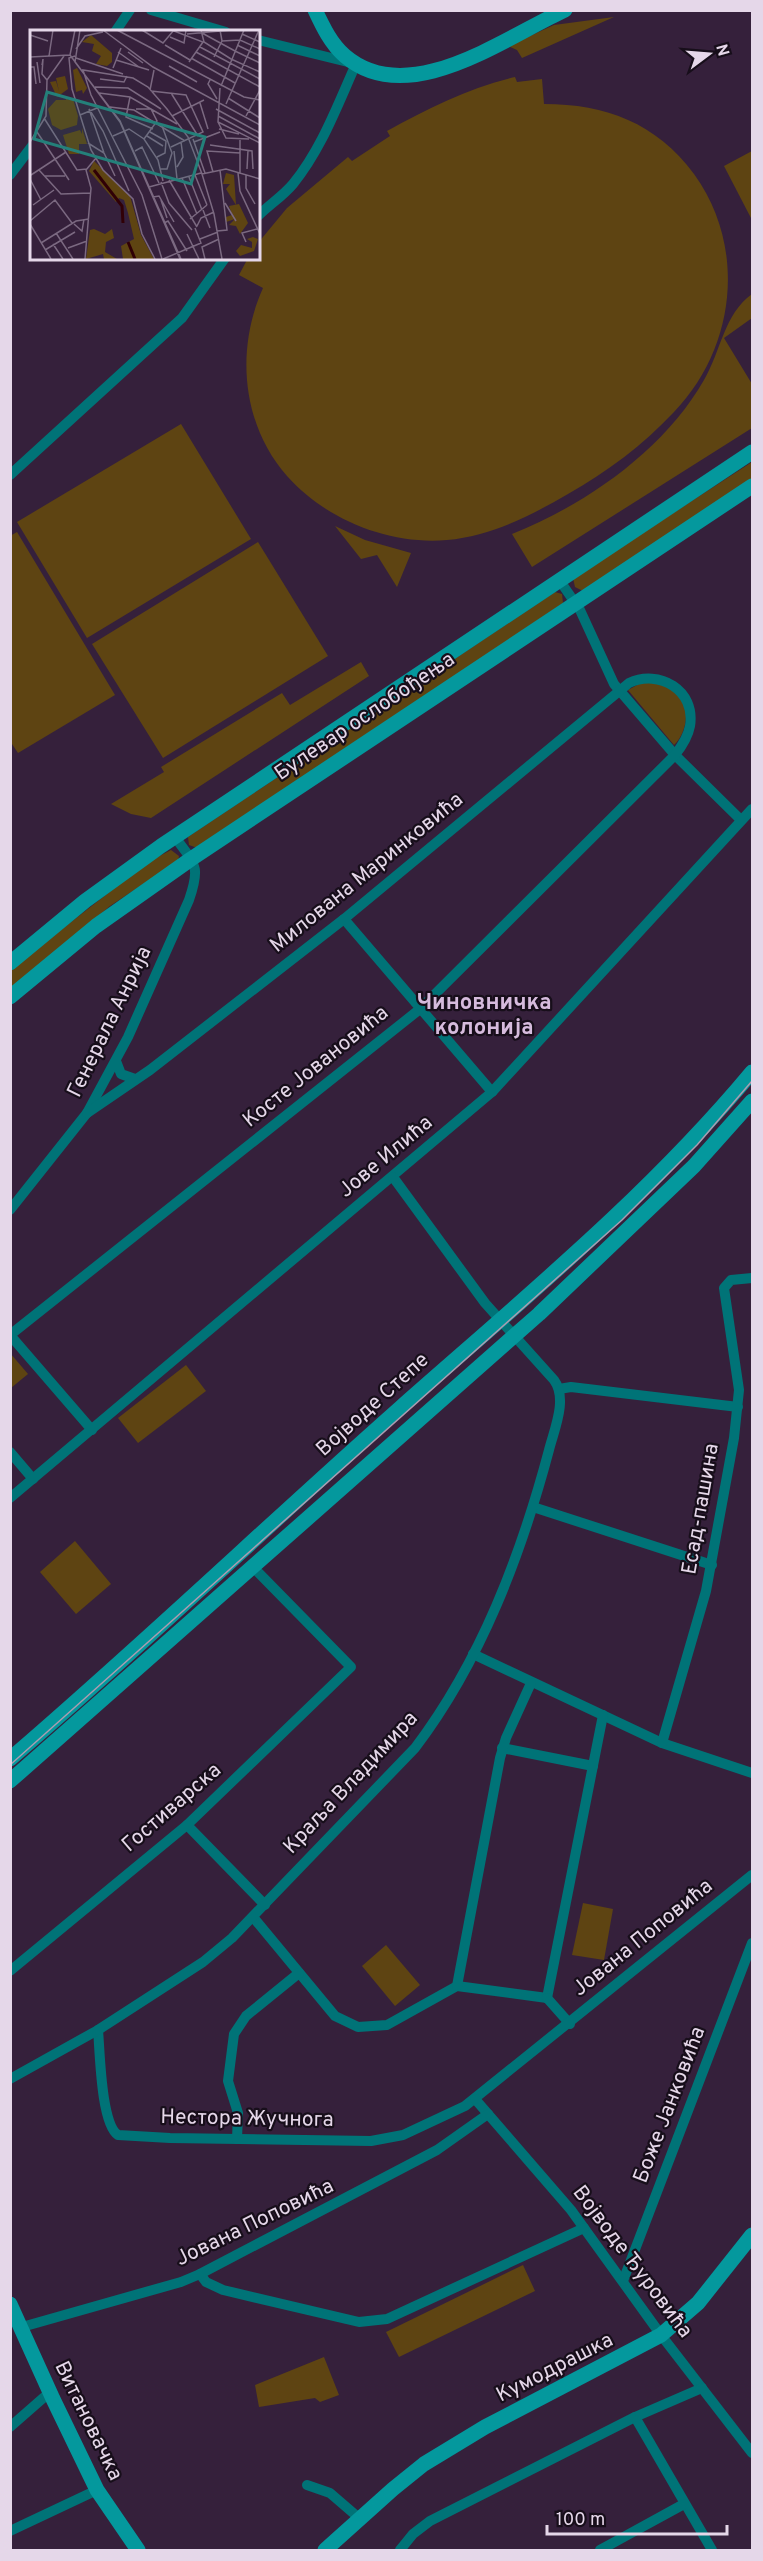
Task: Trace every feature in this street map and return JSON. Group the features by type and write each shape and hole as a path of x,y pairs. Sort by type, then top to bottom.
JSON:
{"main road":[{"path":"315,10 334,44 356,64 392,76 430,74 448,68 565,10"},
{"name":"Булевар ослобођења","path":"10,963 85,901 175,837 753,452"},
{"name":"Булевар ослобођења","path":"10,997 96,926 191,859 753,486"},
{"path":"329,735 344,756"},
{"name":"Војводе Степе","path":"10,1759 399,1409 606,1227 673,1161 753,1072"},
{"name":"Војводе Степе","path":"10,1781 514,1336 694,1166 753,1101"},
{"name":"Кумодрашка","path":"325,2550 414,2471 456,2444 662,2335 698,2303 753,2235"},
{"name":"Витановачка","path":"10,2304 97,2490 138,2550"}],"street":[{"path":"116,30 130,10"},
{"path":"151,10 219,30"},
{"path":"260,40 356,64 324,137 310,161 291,186 260,214"},
{"path":"10,175 30,149"},
{"path":"10,475 174,326 224,260"},
{"path":"560,581 575,602 620,690 675,754 741,820"},
{"name":"Милована Маринковића","path":"87,1113 344,919 635,680 649,677 664,680 681,692 690,712 690,726 675,754"},
{"name":"Косте Јовановића","path":"12,1331 420,1010 675,754"},
{"name":"Јове Илића","path":"10,1498 492,1092 753,809"},
{"path":"175,837 191,859"},
{"name":"Генерала Анрија","path":"10,1210 87,1113 116,1061 189,900 197,873 191,859"},
{"path":"344,919 492,1092"},
{"path":"116,1061 121,1074 135,1079"},
{"path":"393,1177 501,1321 557,1384 571,1388 738,1407"},
{"name":"Есад-пашина","path":"662,1743 712,1565 738,1407 737,1374 724,1288 731,1280 753,1278"},
{"path":"12,1331 92,1430"},
{"name":"Краља Владимира","path":"10,2079 98,2030 203,1962 265,1905 415,1748 436,1720 473,1654 506,1581 533,1507 555,1427 557,1384"},
{"path":"10,1452 33,1479"},
{"path":"533,1507 712,1565"},
{"name":"Гостиварска","path":"10,1971 187,1825 351,1667 252,1566"},
{"path":"473,1654 662,1743 753,1773"},
{"path":"457,1986 502,1748 531,1683"},
{"path":"547,1998 603,1715"},
{"path":"502,1748 593,1766"},
{"path":"187,1825 265,1905"},
{"name":"Јована Поповића","path":"475,2099 753,1875"},
{"path":"253,1917 334,2016 358,2027 387,2025 457,1986 547,1998 570,2024"},
{"name":"Боже Јанковића","path":"623,2281 753,1943"},
{"path":"237,2139 238,2113 228,2081 234,2034 246,2016 299,1973"},
{"name":"Нестора Жучнога","path":"98,2030 107,2116 114,2133 170,2139 371,2141 420,2128 475,2099"},
{"name":"Војводе Ђуровића","path":"475,2099 584,2228 662,2335 752,2452"},
{"name":"Јована Поповића","path":"22,2327 181,2283 437,2150 488,2114"},
{"path":"200,2274 206,2282 223,2290 359,2322 372,2323 387,2319 584,2228"},
{"path":"400,2550 413,2534 430,2521 635,2416 702,2388"},
{"path":"10,2427 50,2392"},
{"path":"635,2416 712,2550"},
{"path":"307,2485 330,2493 359,2518"},
{"path":"10,2531 97,2490"},
{"path":"600,2550 684,2504"}],"shaded area":[{"path":"614,17 522,58 517,50 508,46 554,25"},
{"path":"515,77 517,82 542,79 544,104 588,108 628,120 646,129 679,156 694,174 711,203 722,233 727,265 727,296 722,328 711,358 695,386 674,412 637,447 582,486 525,517 463,538 425,540 381,534 339,517 320,505 287,476 272,456 260,434 252,410 246,361 254,312 263,288 239,275 247,260 260,260 260,241 287,208 348,157 352,161 390,136 387,131 434,107 482,87"},
{"path":"752,151 752,220 724,166"},
{"path":"752,294 752,318 724,338 752,384 752,428 532,567 512,534 540,522 595,491 645,452 668,429 704,380 735,312"},
{"path":"181,424 251,539 87,638 17,522"},
{"path":"752,462 752,480 583,591 575,587 573,578"},
{"path":"335,526 365,540 411,553 397,587 377,555 361,559"},
{"path":"17,532 115,695 18,753 10,741 10,536"},
{"path":"258,542 328,656 163,758 92,644"},
{"path":"555,592 562,594 563,603 200,849 189,845 188,837"},
{"path":"361,662 369,676 151,818 131,814 111,804 164,772 161,767 282,693 290,705"},
{"path":"651,682 674,690 684,702 685,725 674,745 628,690 639,684"},
{"path":"171,850 179,856 178,861 110,906 11,990 11,969 148,862"},
{"path":"10,1353 28,1374 11,1388 10,1388"},
{"path":"186,1365 206,1391 138,1443 118,1418"},
{"path":"75,1541 111,1584 76,1614 40,1572"},
{"path":"583,1903 613,1909 604,1960 572,1955"},
{"path":"386,1945 420,1985 395,2006 362,1966"},
{"path":"523,2265 535,2291 399,2357 386,2332"},
{"path":"324,2357 339,2395 320,2402 315,2398 259,2407 255,2385"}],"tram line":[{"path":"10,1765 622,1220 697,1145 752,1081"}],"district":[{"name":"Чиновничка колонија","path":"484,1016"}]}
